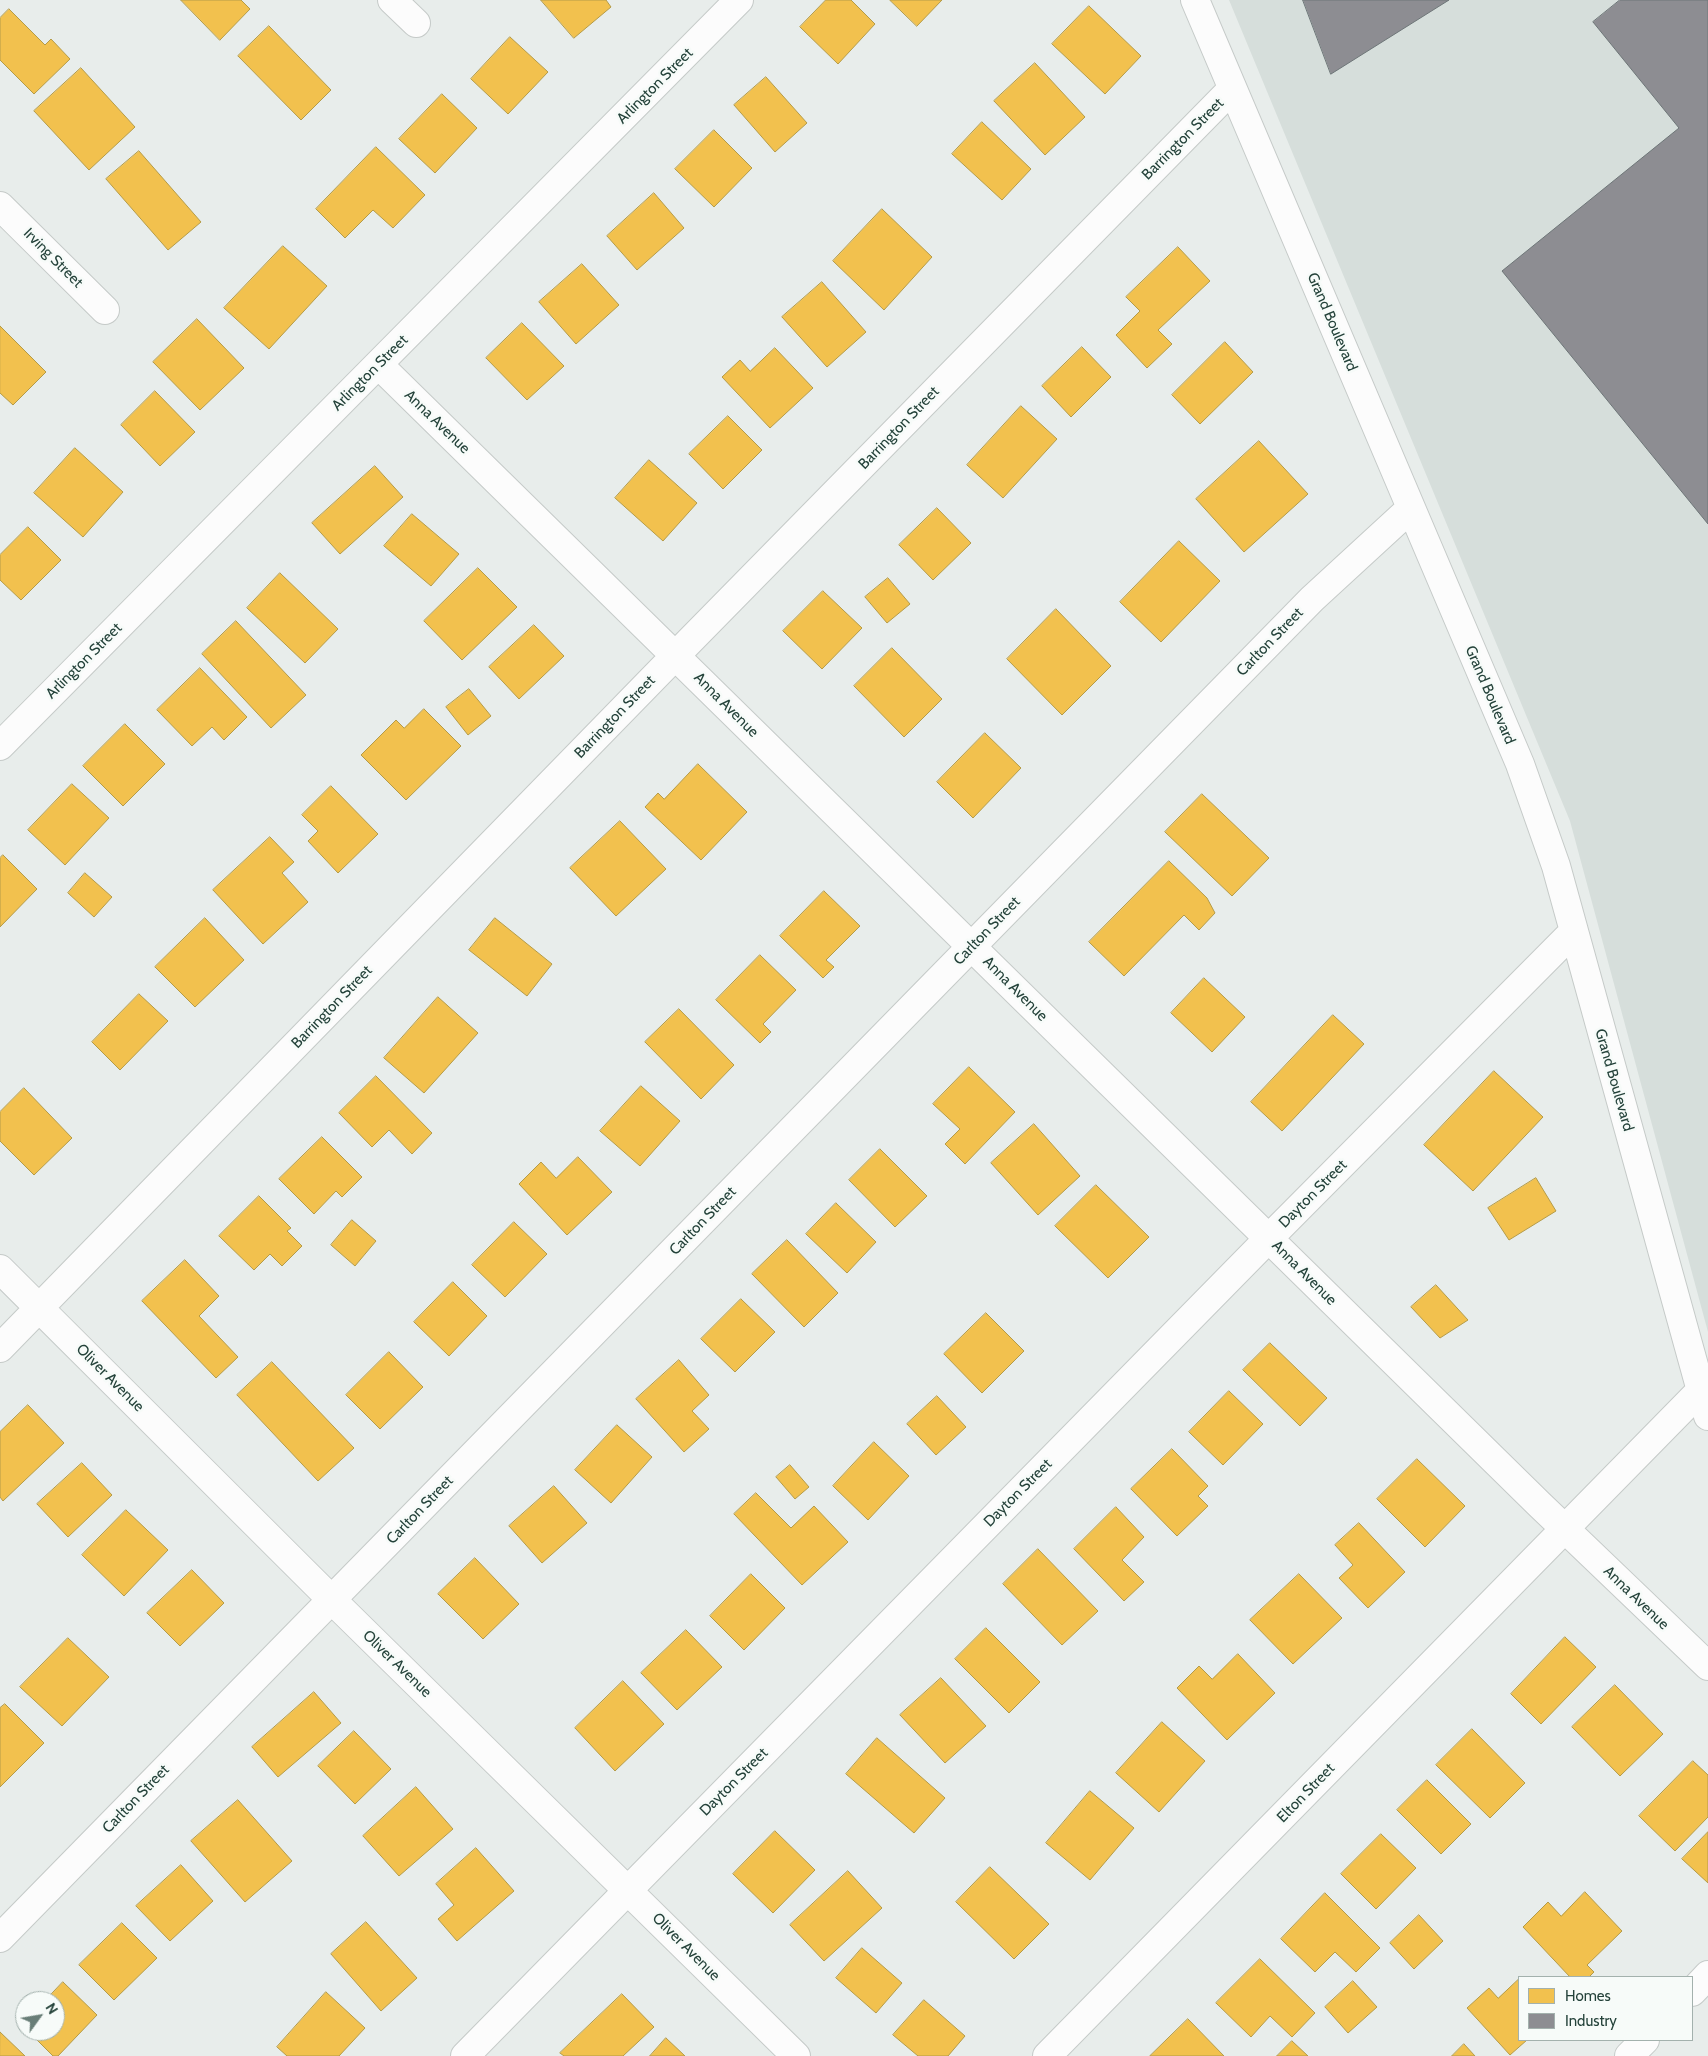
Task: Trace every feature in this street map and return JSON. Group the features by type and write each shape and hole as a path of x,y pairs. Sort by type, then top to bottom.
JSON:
{"street":[{"path":"392,0 416,23"},
{"name":"Arlington Street","path":"0,746 739,0"},
{"name":"Grand Boulevard","path":"1195,0 1520,764 1556,866 1708,1416"},
{"name":"Barrington Street","path":"0,1348 676,655 1232,89"},
{"name":"Irving Street","path":"0,206 105,310"},
{"name":"Anna Avenue","path":"379,365 1565,1529 1708,1666"},
{"name":"Carlton Street","path":"0,1938 1312,599 1411,508"},
{"name":"Dayton Street","path":"465,2056 1269,1238 1573,932"},
{"name":"Oliver Avenue","path":"0,1269 332,1600 796,2056"},
{"path":"1565,1529 1701,1390"},
{"name":"Elton Street","path":"1048,2056 1565,1529"},
{"path":"1693,1991 1708,1975"},
{"path":"1629,2056 1644,2041"}],"shaded area":[{"path":"1229,0 1708,0 1708,1332 1570,821"}],"building: Homes":[{"path":"181,0 241,0 250,9 220,40"},
{"path":"541,0 606,0 611,7 574,38"},
{"path":"826,0 851,0 875,24 838,64 800,27"},
{"path":"890,0 942,0 917,26"},
{"path":"1089,6 1141,56 1105,94 1052,44"},
{"path":"9,9 45,45 51,39 70,59 34,94 0,60 0,18"},
{"path":"269,26 331,90 301,120 238,56"},
{"path":"510,37 548,72 508,114 471,79"},
{"path":"1035,63 1085,117 1045,155 994,101"},
{"path":"81,68 135,127 89,170 34,111"},
{"path":"766,77 807,123 775,152 734,105"},
{"path":"442,94 477,128 435,173 399,139"},
{"path":"982,122 1031,169 1002,200 952,154"},
{"path":"714,130 752,168 714,207 675,169"},
{"path":"376,147 425,195 393,228 373,210 345,238 316,209"},
{"path":"139,151 201,222 168,250 106,179"},
{"path":"654,193 684,228 637,270 607,236"},
{"path":"882,209 932,257 884,310 833,261"},
{"path":"283,246 327,286 269,349 224,308"},
{"path":"1178,247 1210,281 1158,330 1172,344 1147,368 1116,335 1140,311 1126,297"},
{"path":"582,264 619,305 576,344 539,302"},
{"path":"822,282 866,332 827,367 782,317"},
{"path":"197,319 244,368 200,410 153,362"},
{"path":"522,323 564,366 527,400 486,358"},
{"path":"0,326 46,372 13,405 0,393"},
{"path":"1225,342 1253,372 1200,424 1172,395"},
{"path":"1082,347 1111,377 1071,417 1042,386"},
{"path":"775,348 813,388 770,428 722,377 740,360 750,371"},
{"path":"155,391 195,432 160,466 121,425"},
{"path":"1021,406 1057,439 1003,498 967,465"},
{"path":"728,416 762,450 723,489 689,454"},
{"path":"1259,441 1308,494 1244,552 1196,499"},
{"path":"75,448 123,492 83,537 34,493"},
{"path":"649,460 697,503 663,541 615,498"},
{"path":"375,466 403,497 340,554 312,523"},
{"path":"937,508 971,543 933,580 899,545"},
{"path":"412,514 459,554 431,586 384,546"},
{"path":"28,527 61,560 21,600 0,580 0,555"},
{"path":"1179,541 1220,581 1161,642 1120,602"},
{"path":"478,568 517,607 462,660 424,621"},
{"path":"280,573 338,629 305,663 247,608"},
{"path":"888,578 910,604 887,623 865,597"},
{"path":"823,591 862,628 822,669 783,631"},
{"path":"1056,609 1111,666 1062,715 1007,659"},
{"path":"236,621 306,695 271,728 202,654"},
{"path":"534,625 564,656 519,699 489,667"},
{"path":"892,648 942,699 904,737 854,686"},
{"path":"200,668 247,717 224,740 212,727 192,746 157,710"},
{"path":"469,689 491,716 468,735 446,707"},
{"path":"424,709 461,746 406,800 361,755 396,720 404,728"},
{"path":"125,724 165,764 123,806 83,766"},
{"path":"985,733 1021,768 973,818 937,782"},
{"path":"698,764 747,812 701,860 645,807 658,793 664,799"},
{"path":"72,784 109,818 65,865 28,830"},
{"path":"331,786 378,834 338,873 308,841 318,831 302,815"},
{"path":"1202,794 1269,858 1232,896 1165,832"},
{"path":"620,821 666,869 616,916 570,868"},
{"path":"270,837 294,862 282,873 308,902 263,944 213,890"},
{"path":"3,855 37,889 0,927 0,858"},
{"path":"1169,861 1207,898 1215,913 1199,930 1184,915 1124,976 1089,942"},
{"path":"85,873 112,897 94,917 68,893"},
{"path":"824,891 860,926 826,960 834,967 823,978 780,936"},
{"path":"205,918 244,960 195,1007 155,967"},
{"path":"495,918 552,964 527,996 469,950"},
{"path":"760,955 796,990 763,1024 771,1032 760,1043 716,1000"},
{"path":"1204,978 1245,1017 1212,1052 1171,1013"},
{"path":"139,994 168,1021 120,1070 92,1042"},
{"path":"438,997 478,1033 424,1093 384,1058"},
{"path":"679,1009 734,1065 701,1099 645,1042"},
{"path":"1333,1015 1364,1044 1282,1131 1251,1102"},
{"path":"969,1067 1015,1112 965,1164 945,1144 960,1129 933,1104"},
{"path":"1494,1071 1543,1117 1473,1191 1424,1145"},
{"path":"376,1076 432,1133 412,1154 389,1130 372,1147 339,1113"},
{"path":"641,1086 680,1121 640,1166 600,1131"},
{"path":"24,1088 72,1138 34,1175 0,1141 0,1112"},
{"path":"1034,1124 1080,1176 1038,1215 991,1163"},
{"path":"322,1137 362,1177 342,1197 336,1191 314,1214 279,1179"},
{"path":"880,1149 927,1196 895,1227 849,1180"},
{"path":"578,1157 612,1192 567,1235 519,1184 541,1162 556,1178"},
{"path":"1536,1178 1556,1211 1509,1240 1488,1208"},
{"path":"1096,1185 1149,1237 1108,1278 1055,1226"},
{"path":"259,1196 291,1228 287,1231 302,1246 282,1266 270,1254 254,1270 219,1236"},
{"path":"836,1203 876,1242 847,1273 806,1234"},
{"path":"352,1220 376,1241 355,1266 331,1245"},
{"path":"514,1222 547,1254 505,1297 472,1265"},
{"path":"787,1240 838,1293 804,1327 752,1274"},
{"path":"185,1260 219,1296 199,1316 238,1357 216,1378 142,1301"},
{"path":"453,1282 487,1316 449,1356 414,1322"},
{"path":"1436,1285 1468,1320 1440,1338 1411,1307"},
{"path":"741,1299 775,1332 735,1372 701,1339"},
{"path":"986,1313 1024,1351 982,1393 944,1354"},
{"path":"1270,1343 1327,1398 1300,1426 1243,1370"},
{"path":"389,1352 423,1387 380,1429 346,1395"},
{"path":"679,1360 709,1395 692,1411 709,1429 684,1452 636,1399"},
{"path":"272,1362 354,1448 318,1481 237,1395"},
{"path":"1229,1391 1263,1424 1223,1465 1189,1432"},
{"path":"937,1396 966,1427 936,1455 907,1424"},
{"path":"28,1405 64,1443 3,1501 0,1497 0,1432"},
{"path":"617,1425 652,1457 611,1503 575,1470"},
{"path":"874,1442 909,1476 868,1520 833,1486"},
{"path":"1172,1449 1208,1486 1198,1496 1208,1506 1177,1536 1131,1489"},
{"path":"1417,1459 1465,1506 1425,1547 1377,1499"},
{"path":"82,1463 112,1495 68,1537 37,1504"},
{"path":"790,1465 809,1487 795,1499 776,1477"},
{"path":"554,1486 587,1523 542,1563 509,1526"},
{"path":"756,1493 791,1528 814,1506 848,1542 802,1585 734,1514"},
{"path":"1116,1507 1144,1537 1122,1560 1144,1582 1124,1601 1074,1549"},
{"path":"126,1510 168,1550 124,1596 82,1555"},
{"path":"1359,1523 1405,1572 1368,1608 1339,1578 1353,1565 1335,1545"},
{"path":"1038,1549 1098,1611 1062,1645 1003,1584"},
{"path":"475,1558 519,1604 483,1639 438,1594"},
{"path":"192,1570 224,1603 180,1646 147,1613"},
{"path":"751,1574 785,1608 744,1650 710,1616"},
{"path":"1299,1574 1342,1618 1293,1664 1250,1620"},
{"path":"986,1628 1040,1682 1009,1713 955,1659"},
{"path":"686,1630 722,1667 677,1710 641,1673"},
{"path":"1565,1637 1596,1667 1541,1724 1511,1694"},
{"path":"68,1638 109,1677 62,1726 20,1687"},
{"path":"1238,1654 1275,1693 1227,1740 1177,1688 1199,1666 1212,1679"},
{"path":"941,1678 986,1726 945,1763 900,1715"},
{"path":"623,1681 664,1724 615,1771 575,1728"},
{"path":"1615,1685 1663,1734 1620,1776 1572,1727"},
{"path":"314,1692 341,1723 278,1777 252,1747"},
{"path":"5,1704 44,1743 0,1787 0,1708"},
{"path":"1162,1722 1205,1761 1159,1812 1116,1773"},
{"path":"1472,1729 1525,1783 1490,1818 1436,1765"},
{"path":"354,1731 391,1769 355,1804 318,1766"},
{"path":"877,1738 945,1798 914,1833 846,1774"},
{"path":"1693,1761 1708,1775 1708,1817 1675,1851 1639,1816"},
{"path":"1427,1780 1471,1824 1441,1854 1397,1810"},
{"path":"416,1787 453,1829 399,1876 363,1836"},
{"path":"1090,1791 1134,1828 1090,1880 1046,1843"},
{"path":"238,1800 292,1861 245,1902 191,1841"},
{"path":"775,1831 815,1870 773,1913 733,1874"},
{"path":"1708,1832 1708,1883 1682,1859"},
{"path":"1381,1834 1416,1868 1376,1909 1341,1874"},
{"path":"476,1848 514,1891 457,1941 438,1919 454,1905 436,1884"},
{"path":"181,1865 213,1901 170,1941 136,1906"},
{"path":"990,1867 1049,1924 1014,1959 956,1902"},
{"path":"848,1871 882,1908 824,1961 790,1925"},
{"path":"1585,1892 1622,1931 1587,1965 1594,1972 1590,1976 1569,1976 1523,1927 1548,1902 1561,1916"},
{"path":"1325,1893 1380,1948 1356,1972 1335,1952 1315,1972 1281,1939"},
{"path":"1419,1915 1443,1941 1414,1969 1390,1943"},
{"path":"366,1922 417,1978 381,2011 331,1954"},
{"path":"122,1923 157,1958 114,2000 79,1965"},
{"path":"862,1948 902,1983 876,2013 836,1978"},
{"path":"1260,1959 1315,2013 1292,2037 1270,2016 1251,2037 1216,2003"},
{"path":"1518,1980 1518,2041 1526,2041 1510,2055 1467,2008 1489,1988 1498,1998"},
{"path":"1353,1981 1377,2007 1348,2033 1325,2007"},
{"path":"63,1982 97,2015 58,2056 53,2056 38,2041 65,2041 65,1991 54,1991"},
{"path":"326,1992 365,2028 339,2056 287,2056 277,2047"},
{"path":"622,1994 654,2027 623,2056 564,2056 560,2053"},
{"path":"924,2000 965,2036 948,2056 918,2056 893,2035"},
{"path":"1188,2019 1224,2056 1150,2056"},
{"path":"0,2032 25,2056 0,2056"},
{"path":"666,2038 685,2056 650,2056"},
{"path":"1292,2041 1308,2056 1277,2056"},
{"path":"1464,2044 1475,2056 1452,2056"}],"building: Industry":[{"path":"1303,0 1449,0 1331,74"},
{"path":"1620,0 1708,0 1708,524 1502,271 1679,128 1593,22"}]}
